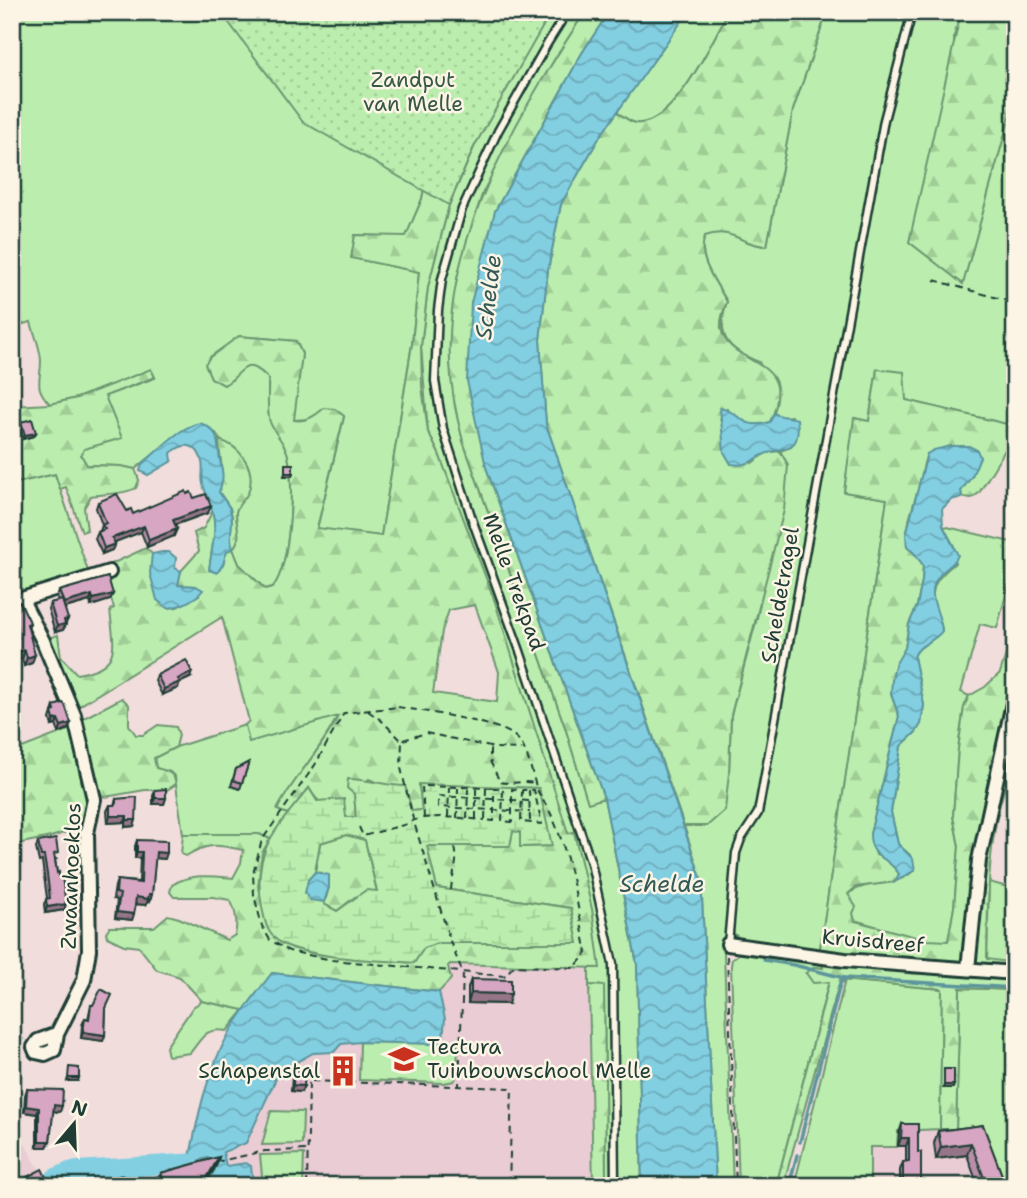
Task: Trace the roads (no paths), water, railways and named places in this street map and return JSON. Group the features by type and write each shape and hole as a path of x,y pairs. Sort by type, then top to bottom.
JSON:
{"street":[{"name":"Zwaanhoeklos","path":"57,1034 84,980 89,950 87,833 94,799 74,715 43,641 17,601 109,572"},
{"path":"968,969 979,860 1015,694"},
{"name":"Kruisdreef","path":"728,944 845,960 1015,973"}],"lane":[{"name":"Melle Trekpad","path":"567,12 498,131 462,209 442,279 435,382 443,429 473,522 520,651 591,863 613,964 615,1186"},
{"name":"Scheldetragel","path":"728,944 736,853 741,839 756,819 759,806 884,120 912,12"}],"water":[{"name":"Schelde","path":"609,12 688,12 599,138 561,204 548,270 540,340 546,424 701,878 716,1186 642,1186 637,964 604,798 486,467 467,381 471,303 495,211 582,53"},
{"path":"720,408 753,424 770,422 774,413 797,419 797,438 789,447 744,464 731,464 724,452"},
{"path":"200,423 210,428 217,438 223,476 219,492 229,507 232,518 233,549 227,551 217,573 209,570 214,517 203,484 203,465 197,451 190,446 181,447 171,453 172,461 148,475 140,471 142,464 169,440"},
{"path":"951,446 969,446 977,450 980,457 972,476 961,491 962,497 951,500 942,509 943,526 958,555 939,576 933,590 942,631 919,649 914,657 924,705 921,724 901,746 891,812 898,844 913,859 915,870 895,882 899,874 876,853 870,834 899,716 891,694 895,665 905,648 922,581 923,565 907,547 906,535 927,454"},
{"path":"169,552 176,558 175,568 181,571 178,585 196,586 203,590 182,605 167,608 157,600 150,573 152,554"},
{"path":"315,872 329,875 329,887 324,902 310,900 305,893 308,880"},
{"path":"272,973 439,992 445,1019 443,1039 437,1044 341,1044 334,1052 313,1053 279,1072 246,1143 223,1152 226,1166 246,1163 251,1166 253,1186 204,1186 215,1170 208,1158 189,1163 209,1078 231,1030"}],"waterway":[{"path":"764,960 844,978"},
{"path":"800,1142 840,984 844,978 1015,988"},
{"path":"789,1186 797,1155"},
{"path":"48,1186 55,1178 71,1171 189,1163"}],"place":[{"name":"Tectura Tuinbouwschool Melle","path":"404,1059"},
{"name":"Schapenstal","path":"343,1071"}],"park label":[{"name":"Zandput van Melle","path":"413,92"}]}
